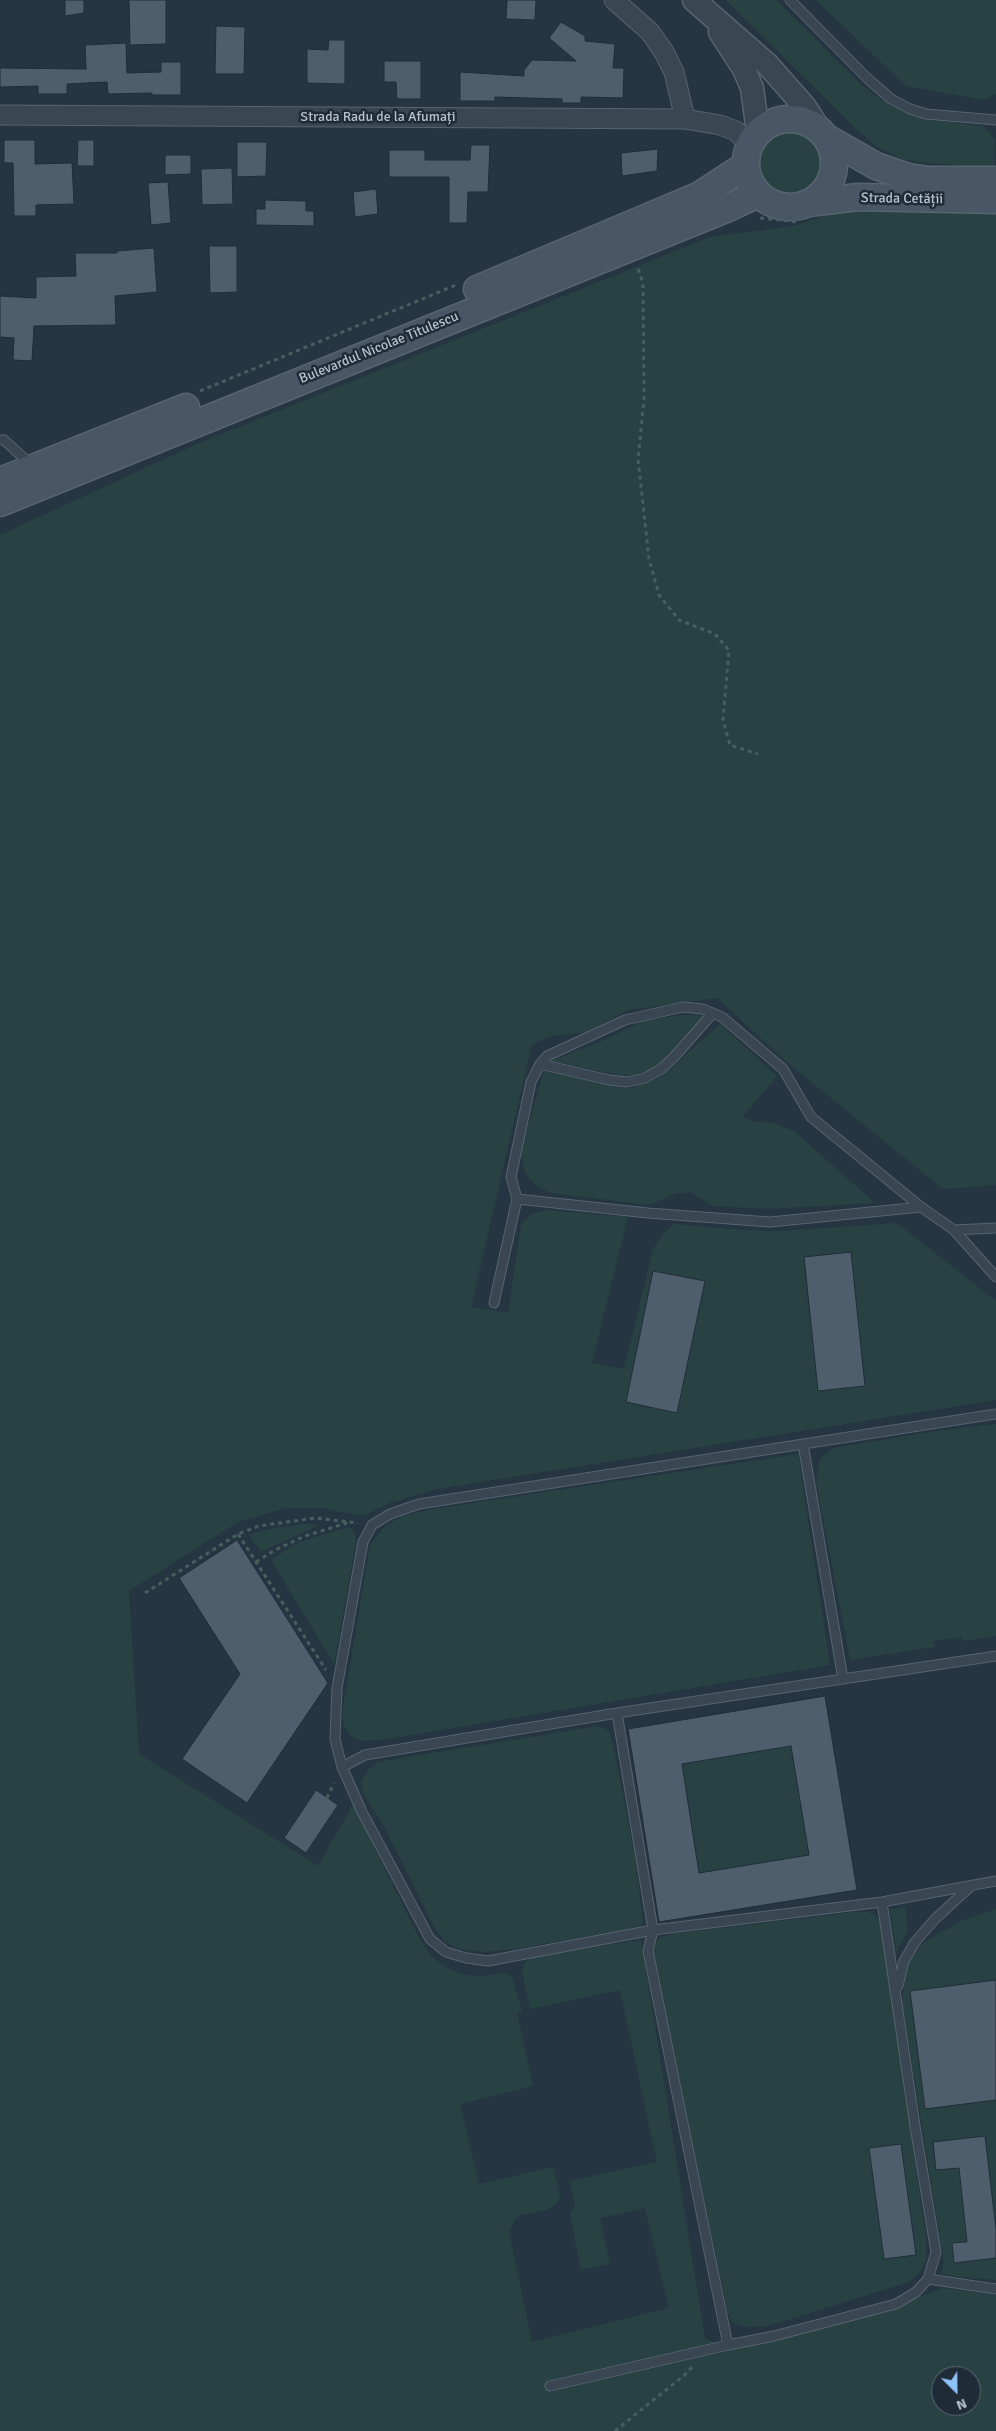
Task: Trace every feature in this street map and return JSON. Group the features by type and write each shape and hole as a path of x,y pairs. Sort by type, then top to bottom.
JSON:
{"main road":[{"name":"Strada Cetății","path":"788,118 810,123 823,134 876,166 908,177 996,184 884,198 858,197 786,206 771,203 758,194 749,180 751,147 766,125 788,118"},
{"name":"Strada Cetății","path":"808,203 825,189 832,174 834,158 823,134"},
{"name":"Bulevardul Nicolae Titulescu","path":"0,481 626,227 700,195 751,147"},
{"name":"Bulevardul Nicolae Titulescu","path":"0,503 726,209 758,194"}],"street":[{"path":"614,0 650,32 664,52 674,72 686,119"},
{"name":"Strada Cetății","path":"698,5 768,65 805,107 823,134"},
{"name":"Strada Cetății","path":"698,5 744,69 752,88 751,147"},
{"name":"Strada Radu de la Afumați","path":"0,115 686,119 720,125 736,131 751,147"}],"lane":[{"path":"790,0 867,78 891,99 910,109 926,114 996,120"},
{"path":"0,440 4,440 26,460"},
{"path":"494,1303 517,1199 511,1177 532,1082 540,1064 547,1056 625,1020 683,1007 703,1009 722,1018 783,1069 810,1117 921,1207 954,1230 996,1277"},
{"path":"540,1064 609,1080 627,1082 645,1078 661,1069 674,1057 713,1013"},
{"path":"517,1199 648,1213 770,1222 921,1207"},
{"path":"954,1230 996,1228"},
{"path":"996,1414 419,1504 390,1514 372,1525 363,1542 337,1688 335,1739 342,1767 362,1812 430,1939 446,1952 466,1958 488,1960 653,1930 882,1902 996,1881"},
{"path":"803,1444 843,1678"},
{"path":"342,1767 365,1755 617,1713 996,1656"},
{"path":"617,1713 653,1930 648,1951 728,2345"},
{"path":"897,2004 898,1978 904,1961 915,1942 935,1919 972,1885"},
{"path":"550,2386 774,2336 896,2304 916,2292 928,2280 936,2252 914,2126 882,1902"},
{"path":"928,2280 996,2289"}],"path":[{"path":"636,265 643,282 644,400 638,459 649,559 659,595 679,620 715,634 729,650 723,720 730,745 758,754"},
{"path":"190,395 460,284"},
{"path":"145,1592 238,1534 259,1526 315,1518 372,1525"},
{"path":"256,1562 275,1550 305,1536 350,1522"},
{"path":"238,1534 248,1554 256,1562 337,1688"},
{"path":"615,2431 687,2373 707,2350"}],"green space":[{"path":"726,0 776,0 861,85 890,106 924,119 982,126 990,132 995,141 994,169 904,160 878,147 857,130"},
{"path":"816,0 996,0 996,94 983,100 906,86"},
{"path":"789,131 801,133 812,140 819,151 821,163 819,175 812,186 801,193 789,195 777,193 766,186 759,175 757,163 759,151 766,140 777,133"},
{"path":"843,209 996,212 996,1185 943,1189 788,1063 717,998 628,1010 586,1032 551,1036 532,1044 471,1307 508,1313 521,1225 532,1214 546,1210 628,1217 592,1363 624,1369 653,1249 663,1234 674,1224 783,1231 897,1223 996,1301 996,1400 437,1489 392,1502 363,1516 321,1508 286,1508 238,1522 129,1591 139,1754 318,1866 353,1805 416,1932 430,1955 447,1968 464,1975 481,1976 505,1973 512,1977 522,2011 517,2012 533,2086 460,2104 479,2184 553,2167 560,2196 557,2204 546,2210 521,2215 515,2219 509,2232 532,2342 669,2308 645,2208 600,2218 610,2264 581,2270 570,2214 575,2205 570,2181 657,2162 620,1990 530,2009 522,1972 524,1963 531,1957 641,1940 705,2338 731,2350 891,2311 921,2296 943,2288 996,2295 996,2431 0,2431 0,535 197,444 710,237 794,226","holes":["851,1252 865,1385 818,1391 804,1257"]},
{"path":"683,1015 703,1015 667,1058 652,1069 636,1075 619,1075 550,1061 600,1042 643,1021"},
{"path":"720,1024 777,1076 742,1117 758,1122 773,1123 794,1131 875,1203 766,1209 713,1206 690,1192 674,1194 650,1205 550,1193 534,1184 524,1171 521,1149 544,1071 628,1089 661,1077"},
{"path":"996,1424 996,1636 963,1641 962,1637 933,1641 934,1647 850,1660 816,1481 820,1459 834,1448 936,1431"},
{"path":"798,1454 830,1665 387,1739 362,1741 351,1736 344,1726 342,1714 370,1545 384,1527 402,1516 433,1509"},
{"path":"310,1523 318,1526 261,1552 249,1535 263,1530"},
{"path":"348,1527 354,1531 356,1541 334,1664 271,1560 299,1542"},
{"path":"597,1726 606,1729 611,1736 614,1749 635,1857 643,1921 640,1927 515,1949 486,1952 460,1949 445,1942 434,1927 383,1824 364,1795 361,1783 367,1771 378,1762"},
{"path":"791,1746 809,1855 699,1873 682,1764"},
{"path":"905,1907 908,1931 896,1952 890,1909"},
{"path":"996,1909 996,2280 960,2277 941,2273 944,2263 902,2001 905,1979 911,1958 924,1942 961,1921"},
{"path":"855,1912 868,1912 876,1916 880,1923 926,2238 926,2261 920,2272 909,2282 768,2326 745,2327 732,2322 728,2313 654,1956 654,1945 660,1938 672,1934","holes":["901,2144 916,2255 884,2259 869,2149"]}],"building":[{"path":"65,0 84,0 84,13 65,16"},
{"path":"129,0 166,0 166,44 130,45"},
{"path":"507,0 536,0 535,20 506,19"},
{"path":"561,22 585,36 585,41 615,44 613,68 624,68 623,98 581,97 581,103 562,103 562,99 495,97 495,101 460,101 460,72 524,76 524,70 532,60 576,61 549,38"},
{"path":"216,26 245,27 244,74 215,74"},
{"path":"329,40 345,40 345,84 307,83 307,49 328,50"},
{"path":"126,43 127,73 161,72 161,62 181,62 181,95 152,95 152,93 108,94 107,82 67,84 67,94 38,94 38,86 0,87 0,68 86,69 85,45"},
{"path":"384,61 421,61 421,99 397,99 396,82 384,82"},
{"path":"4,140 35,140 35,164 72,163 74,204 36,205 36,216 14,216 13,163 4,163"},
{"path":"78,140 94,140 94,166 77,166"},
{"path":"237,142 267,142 266,176 237,177"},
{"path":"471,145 490,145 488,192 468,192 467,223 449,223 449,177 389,177 389,150 425,150 425,160 470,160"},
{"path":"658,149 657,171 622,176 621,153"},
{"path":"165,155 191,155 191,174 165,175"},
{"path":"232,168 233,204 202,205 201,169"},
{"path":"168,182 171,223 151,225 148,183"},
{"path":"376,189 378,214 355,217 353,192"},
{"path":"265,200 306,201 306,211 314,211 314,226 256,225 256,209 265,209"},
{"path":"209,246 237,246 237,292 210,293"},
{"path":"154,248 157,292 115,296 116,325 34,326 32,361 13,360 14,338 0,337 0,296 36,298 36,277 76,276 75,253 117,253 117,251"},
{"path":"851,1252 865,1386 818,1391 804,1257"},
{"path":"653,1271 705,1281 677,1413 626,1402"},
{"path":"237,1540 328,1683 247,1803 182,1759 240,1674 179,1578"},
{"path":"825,1696 857,1890 659,1922 628,1729","holes":["791,1746 809,1855 699,1873 682,1764"]},
{"path":"316,1790 338,1805 306,1853 284,1838"},
{"path":"996,1980 996,2100 925,2109 910,1991"},
{"path":"985,2136 996,2229 996,2258 954,2263 952,2243 967,2242 959,2168 936,2170 933,2142"},
{"path":"901,2144 916,2255 884,2259 869,2148"}]}
